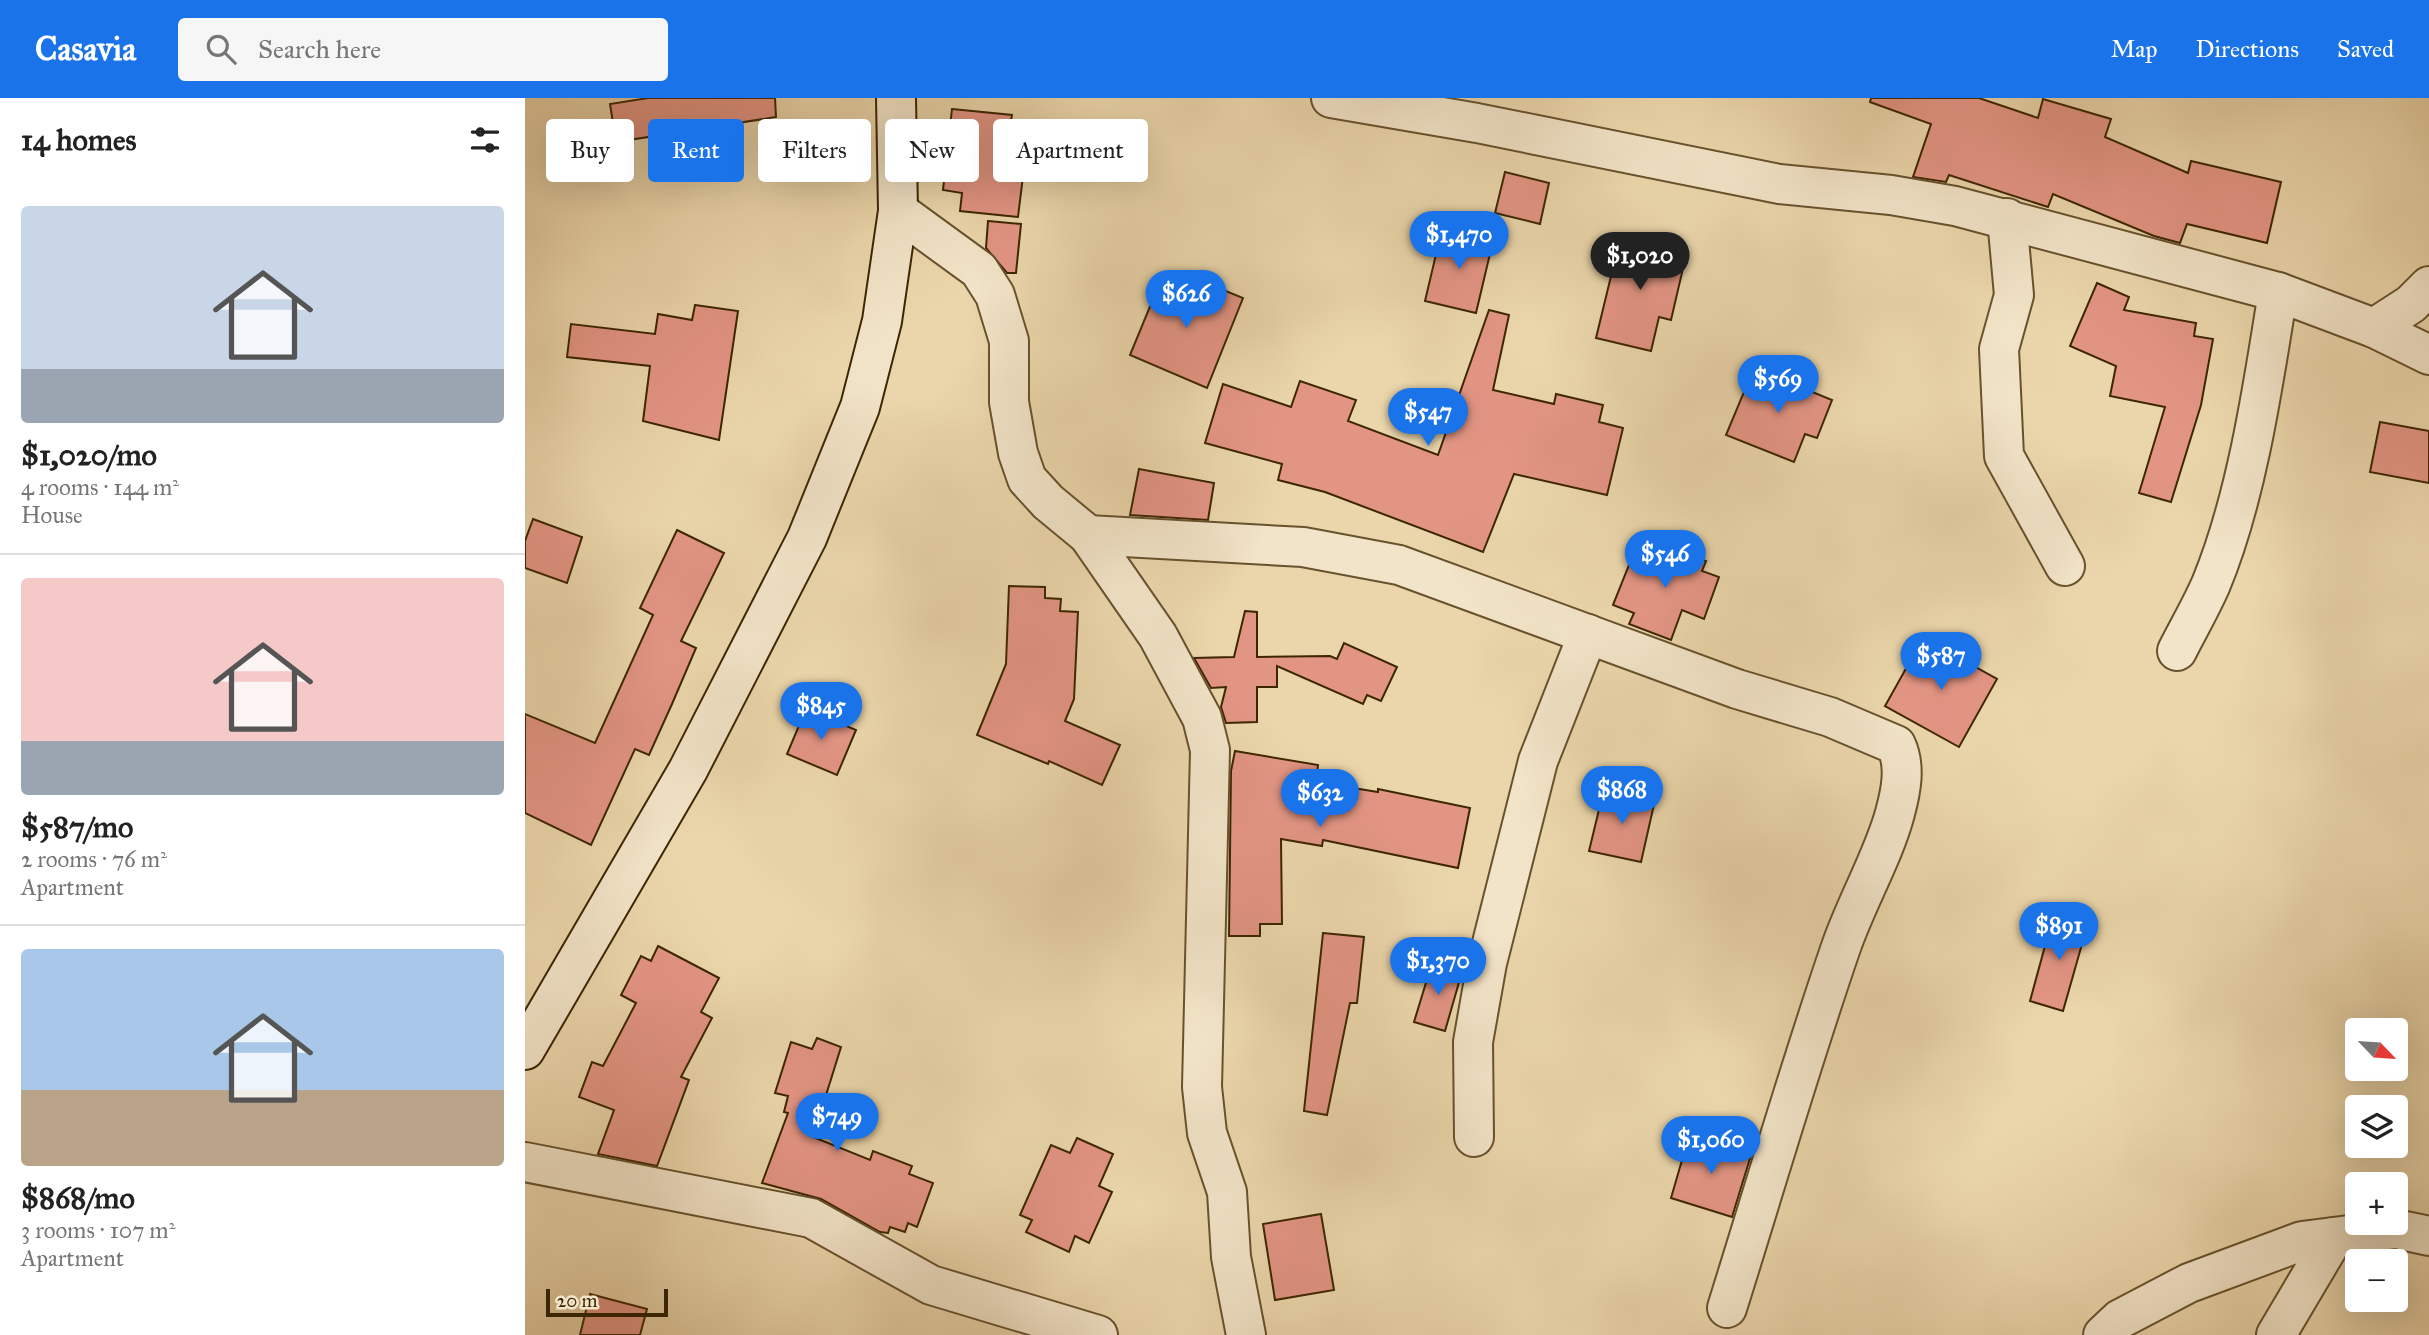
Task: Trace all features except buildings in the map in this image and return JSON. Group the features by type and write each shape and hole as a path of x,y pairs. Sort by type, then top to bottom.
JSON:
{"street":[{"path":"525,1050 688,770 807,538 860,407 882,321 898,211 895,98"},
{"path":"1331,98 1385,103 1779,184 1891,195 2007,218 2279,292 2374,328 2429,355"},
{"path":"898,211 979,270 995,295 1009,341 1009,402 1018,453 1027,478 1048,502 1089,535 1187,684 1202,719 1210,750 1202,1087 1207,1133 1227,1192 1231,1257 1246,1335"},
{"path":"2007,218 2014,295 1999,349 2004,456 2064,566"},
{"path":"2374,328 2411,304 2429,286"},
{"path":"2176,651 2211,584 2232,516 2263,384 2279,292"},
{"path":"1089,535 1303,547 1399,565 1737,689 1875,734 1896,745 1902,757 1895,814 1838,955 1727,1308"},
{"path":"1474,1137 1473,1042 1486,963 1538,761 1588,634"},
{"path":"525,1162 811,1218 931,1285 1098,1335"},
{"path":"2103,1335 2120,1320 2189,1283 2302,1241 2396,1229 2429,1236"},
{"path":"2276,1335 2334,1237"}]}
